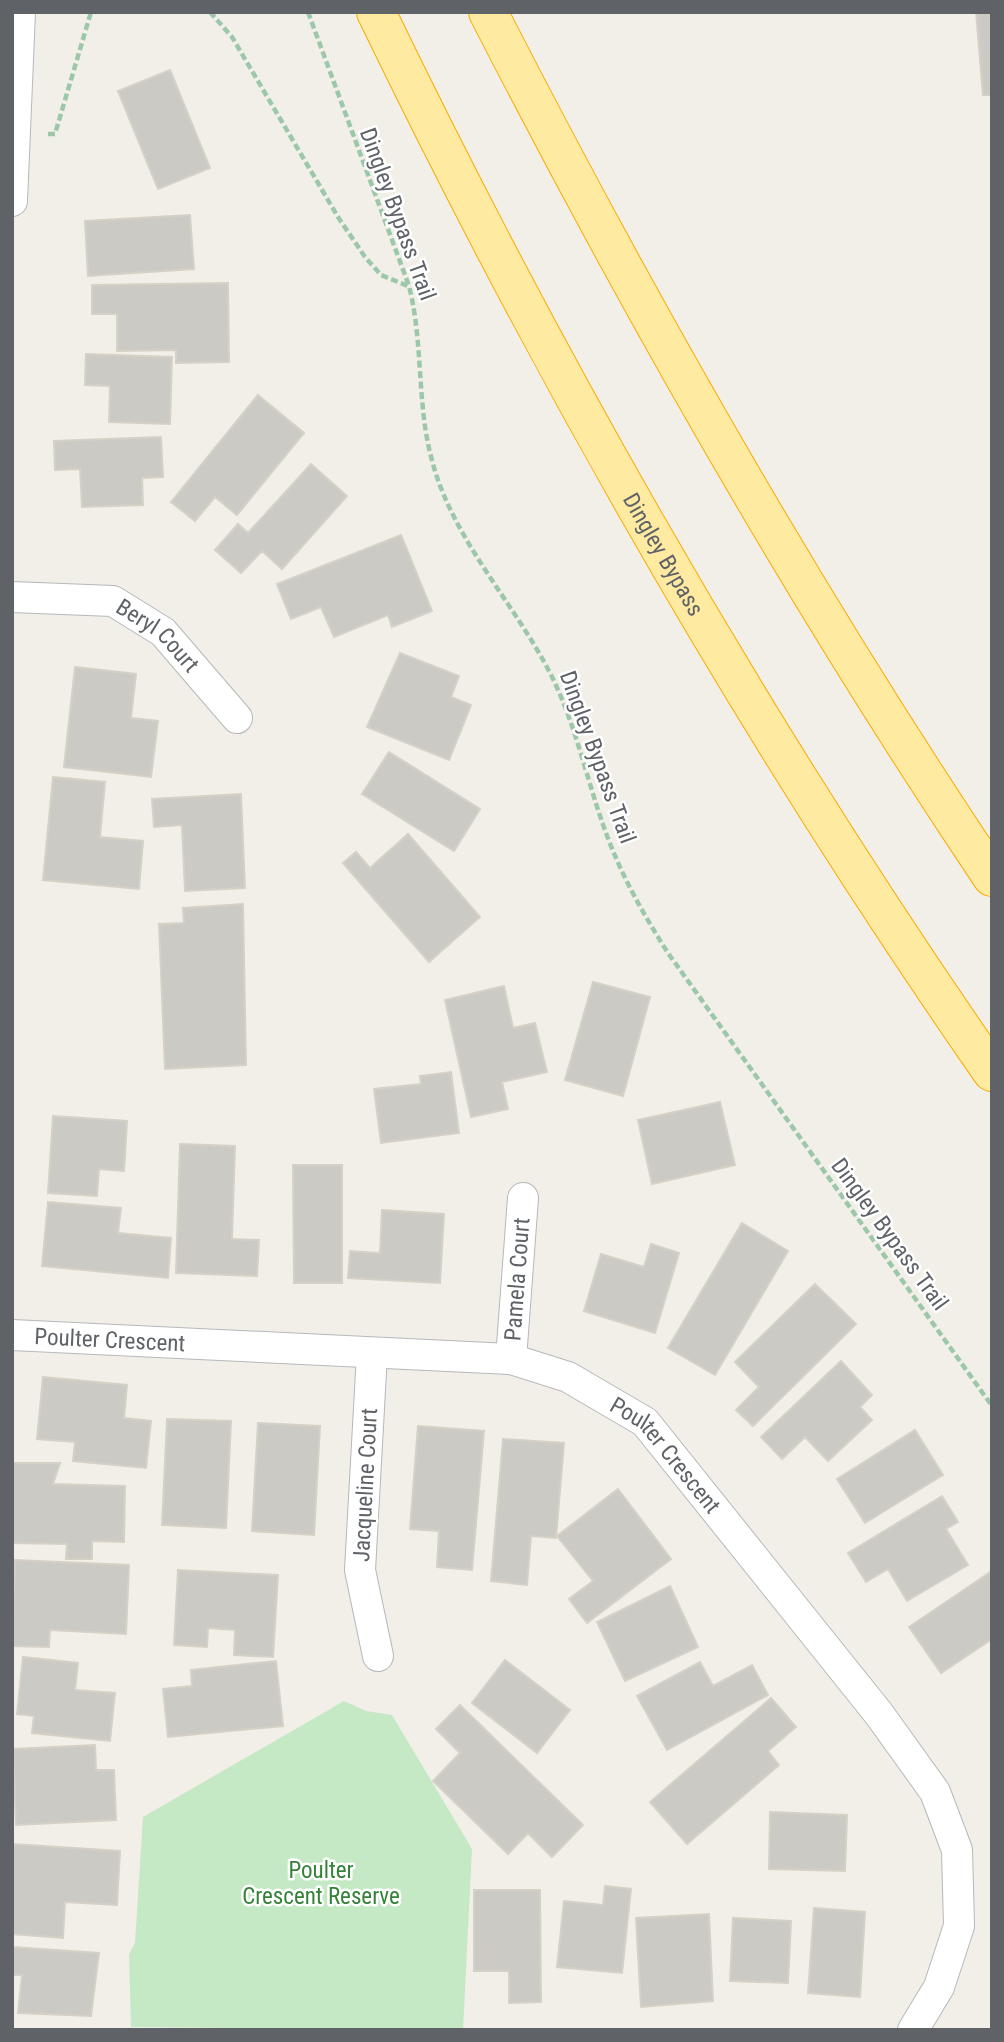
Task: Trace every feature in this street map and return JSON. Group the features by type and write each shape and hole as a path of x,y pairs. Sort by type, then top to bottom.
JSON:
{"highway":[{"name":"Dingley Bypass","path":"376,12 503,264 670,566 891,925 992,1072"},
{"path":"488,12 588,203 747,484 894,727 992,877"}],"street":[{"path":"12,201 20,12"},
{"name":"Beryl Court","path":"12,597 113,601 163,632 237,718"},
{"name":"Pamela Court","path":"511,1359 523,1198"},
{"name":"Poulter Crescent","path":"12,1335 511,1359 568,1377 645,1422 879,1714 935,1792 957,1850 959,1926 939,1987 914,2030"},
{"name":"Jacqueline Court","path":"372,1354 360,1570 378,1656"}],"path":[{"path":"15,132 55,134 92,12"},
{"path":"210,12 232,37 365,257 381,275 409,286"},
{"name":"Dingley Bypass Trail","path":"308,12 409,286 418,325 425,434 442,492 549,671 575,730 608,839 643,913 834,1188 992,1406"}],"green space":[{"name":"Poulter Crescent Reserve","path":"344,1701 366,1711 392,1715 472,1849 463,2030 131,2027 129,1954 135,1943 143,1817"}],"building":[{"path":"976,12 992,12 992,95 983,95"},
{"path":"170,70 210,168 158,189 118,91"},
{"path":"190,215 194,269 88,276 85,221"},
{"path":"228,283 229,362 176,363 176,350 117,351 117,314 92,314 92,285"},
{"path":"86,354 172,357 170,424 109,422 110,386 85,385"},
{"path":"258,395 304,433 237,515 215,497 195,521 171,502"},
{"path":"161,437 163,477 142,478 143,505 82,507 80,469 55,470 54,441"},
{"path":"311,464 347,496 282,569 262,551 241,573 215,550 238,524 248,533"},
{"path":"401,535 432,611 392,627 388,615 334,637 321,607 291,619 277,584"},
{"path":"400,653 459,676 451,697 471,705 449,760 367,727"},
{"path":"75,667 136,674 131,718 158,721 151,777 64,767"},
{"path":"389,752 480,809 454,851 362,794"},
{"path":"53,777 105,782 100,837 143,841 139,889 43,880"},
{"path":"241,794 245,888 185,891 182,825 154,827 152,799"},
{"path":"408,834 480,917 429,962 343,863 356,852 370,868"},
{"path":"243,904 246,1065 165,1069 159,924 184,923 183,908"},
{"path":"593,982 650,997 623,1096 565,1080"},
{"path":"504,986 513,1028 535,1023 547,1072 502,1082 508,1109 471,1117 445,1000"},
{"path":"451,1072 459,1133 381,1143 374,1089 421,1084 420,1076"},
{"path":"720,1102 735,1165 652,1184 638,1120"},
{"path":"53,1116 127,1121 124,1171 99,1169 97,1196 48,1193"},
{"path":"180,1144 235,1146 232,1239 259,1240 257,1276 176,1273"},
{"path":"293,1165 342,1165 342,1283 294,1283"},
{"path":"48,1202 121,1208 118,1233 171,1238 168,1278 42,1266"},
{"path":"382,1210 444,1214 440,1283 348,1278 350,1251 380,1253"},
{"path":"742,1223 788,1251 715,1375 668,1348"},
{"path":"651,1244 679,1253 655,1333 584,1311 601,1254 644,1267"},
{"path":"815,1284 856,1324 753,1426 736,1410 759,1387 735,1362"},
{"path":"841,1361 872,1395 860,1407 872,1420 828,1461 805,1437 782,1459 761,1437"},
{"path":"43,1377 127,1385 124,1418 151,1421 146,1468 73,1461 75,1442 37,1439"},
{"path":"167,1419 231,1421 226,1528 162,1525"},
{"path":"258,1423 320,1426 314,1535 252,1531"},
{"path":"418,1426 484,1431 472,1570 437,1567 439,1531 410,1529"},
{"path":"915,1430 943,1475 865,1523 837,1479"},
{"path":"503,1439 564,1443 556,1538 531,1536 527,1585 491,1581"},
{"path":"13,1463 60,1463 53,1484 125,1486 124,1542 92,1541 92,1559 66,1559 67,1544 12,1543"},
{"path":"618,1489 671,1559 587,1623 569,1599 593,1581 557,1536"},
{"path":"942,1496 958,1522 946,1529 968,1565 907,1601 888,1569 866,1582 848,1553"},
{"path":"15,1560 129,1565 126,1634 50,1630 49,1647 12,1646"},
{"path":"178,1570 278,1575 273,1657 234,1655 235,1630 208,1628 207,1647 174,1645"},
{"path":"992,1571 992,1639 941,1673 909,1627"},
{"path":"670,1586 698,1647 625,1681 597,1622"},
{"path":"23,1657 78,1663 75,1690 115,1693 110,1741 32,1733 34,1716 17,1714"},
{"path":"505,1660 570,1710 537,1753 472,1703"},
{"path":"276,1661 283,1726 168,1737 163,1689 192,1686 191,1670"},
{"path":"700,1662 713,1686 752,1665 768,1695 667,1750 637,1696"},
{"path":"771,1698 796,1727 768,1751 779,1765 687,1844 650,1802"},
{"path":"460,1705 583,1825 552,1857 528,1833 508,1854 433,1781 460,1753 436,1729"},
{"path":"95,1745 96,1770 114,1770 116,1820 16,1825 13,1749"},
{"path":"770,1812 847,1815 845,1871 769,1869"},
{"path":"12,1844 120,1851 117,1905 65,1902 63,1938 12,1934"},
{"path":"605,1886 631,1889 622,1973 557,1967 564,1901 603,1905"},
{"path":"474,1890 540,1890 541,2002 509,2003 509,1971 474,1971"},
{"path":"814,1908 865,1912 860,1997 808,1993"},
{"path":"709,1914 713,2001 641,2007 636,1918"},
{"path":"733,1918 791,1921 788,1983 730,1981"},
{"path":"12,1947 99,1953 91,2016 18,2013 22,1975 12,1975"}]}
